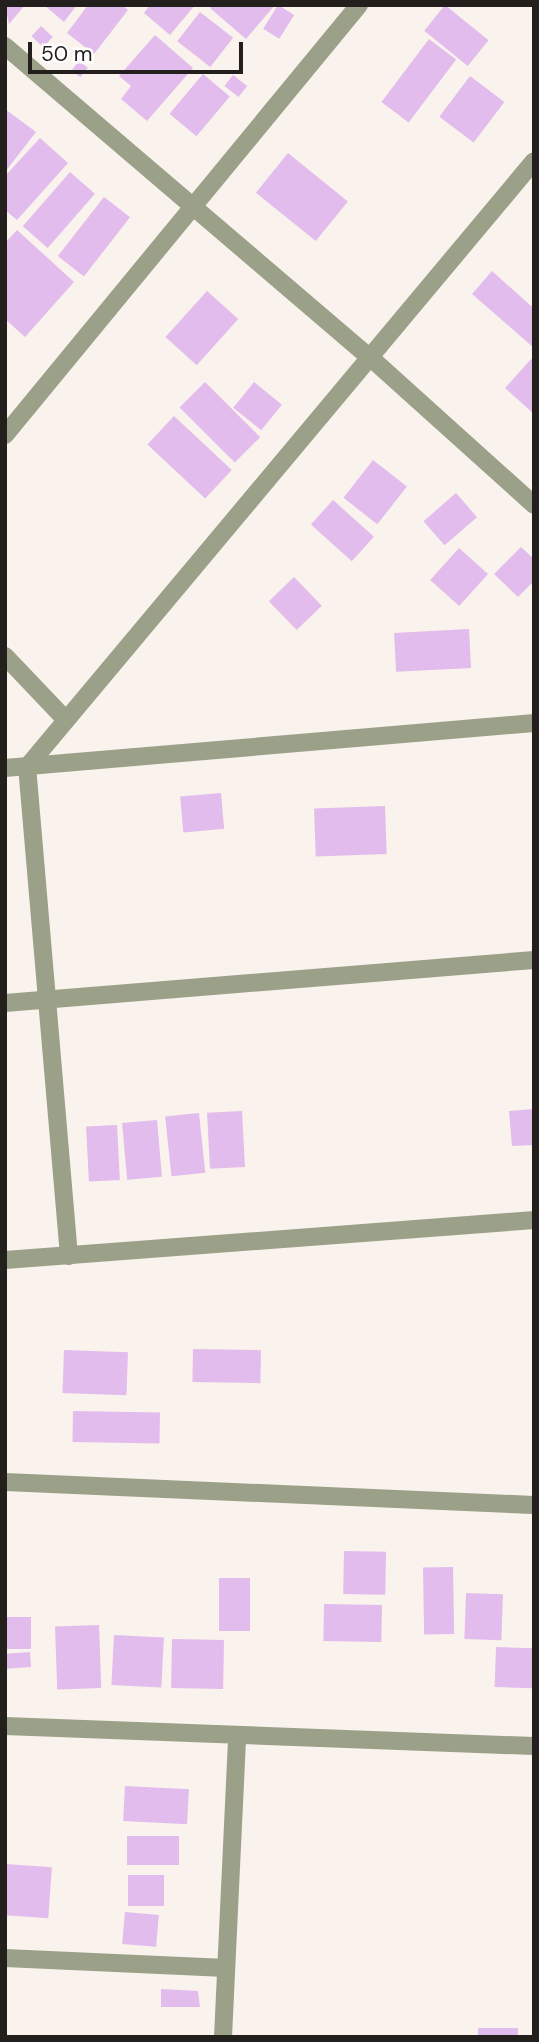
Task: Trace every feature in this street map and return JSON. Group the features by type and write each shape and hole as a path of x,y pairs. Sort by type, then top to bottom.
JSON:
{"street":[{"path":"5,435 359,5"},
{"path":"5,46 372,359 534,505"},
{"path":"69,1256 50,999 27,767 372,359 534,161"},
{"path":"5,656 65,719"},
{"path":"5,768 534,723"},
{"path":"5,1003 534,960"},
{"path":"5,1260 534,1220"},
{"path":"5,1482 534,1506"},
{"path":"5,1726 534,1746"},
{"path":"223,2037 237,1735"},
{"path":"5,1958 226,1968"}],"building":[{"path":"5,5 25,5 9,24"},
{"path":"44,5 77,5 64,22"},
{"path":"88,5 122,5 128,10 94,54 67,33"},
{"path":"150,5 195,5 170,35 144,13"},
{"path":"212,5 275,5 246,39 210,8"},
{"path":"278,5 294,15 279,39 263,29"},
{"path":"445,5 489,40 468,66 424,31"},
{"path":"200,12 233,38 210,67 177,41"},
{"path":"41,26 53,37 43,47 31,36"},
{"path":"155,35 193,68 147,121 121,99 131,86 119,76"},
{"path":"429,39 456,59 409,123 381,102"},
{"path":"79,61 88,68 80,77 72,70"},
{"path":"203,74 230,96 196,136 170,114"},
{"path":"233,75 247,86 239,97 224,86"},
{"path":"470,76 504,102 474,143 439,117"},
{"path":"5,109 36,132 5,172"},
{"path":"40,138 68,163 17,220 5,210 5,176"},
{"path":"288,153 348,201 316,241 256,193"},
{"path":"70,172 95,194 48,248 23,226"},
{"path":"104,197 130,217 84,276 58,256"},
{"path":"17,230 74,282 25,337 5,319 5,243"},
{"path":"492,271 531,306 534,303 534,348 472,294"},
{"path":"207,291 238,319 197,365 166,337"},
{"path":"531,359 534,361 534,414 505,388"},
{"path":"205,382 260,437 235,463 180,407"},
{"path":"254,382 282,405 261,430 233,408"},
{"path":"174,416 232,470 205,498 147,445"},
{"path":"373,460 407,486 377,524 343,498"},
{"path":"456,493 477,517 445,545 424,521"},
{"path":"333,500 374,537 352,561 311,525"},
{"path":"521,547 534,559 534,581 518,597 494,574"},
{"path":"459,548 488,574 459,606 430,580"},
{"path":"294,577 322,606 297,630 269,601"},
{"path":"469,629 471,668 396,672 394,633"},
{"path":"221,793 224,829 183,832 180,797"},
{"path":"385,806 387,854 316,856 314,808"},
{"path":"534,1109 534,1145 512,1146 509,1111"},
{"path":"242,1111 245,1167 210,1169 207,1113"},
{"path":"199,1113 205,1173 171,1176 165,1117"},
{"path":"157,1120 162,1177 127,1180 122,1123"},
{"path":"117,1125 120,1180 89,1182 86,1127"},
{"path":"193,1349 261,1350 260,1383 192,1382"},
{"path":"64,1350 128,1352 126,1395 62,1393"},
{"path":"73,1411 160,1413 159,1444 72,1442"},
{"path":"344,1551 386,1552 385,1595 343,1594"},
{"path":"453,1567 454,1634 424,1635 423,1568"},
{"path":"219,1578 250,1578 250,1631 219,1631"},
{"path":"466,1593 503,1594 501,1640 464,1639"},
{"path":"324,1604 382,1605 381,1642 323,1641"},
{"path":"5,1617 31,1617 31,1649 5,1649"},
{"path":"99,1625 101,1688 57,1689 55,1627"},
{"path":"114,1635 164,1638 161,1688 111,1685"},
{"path":"172,1639 224,1640 223,1689 171,1688"},
{"path":"496,1647 534,1648 533,1688 495,1687"},
{"path":"30,1652 31,1667 6,1669 5,1654"},
{"path":"125,1786 189,1789 187,1824 123,1821"},
{"path":"127,1836 179,1836 179,1865 127,1865"},
{"path":"5,1864 52,1867 48,1918 5,1915"},
{"path":"128,1875 164,1875 164,1906 128,1906"},
{"path":"125,1912 159,1915 156,1947 122,1944"},
{"path":"161,1989 198,1991 200,2007 161,2007"},
{"path":"478,2028 518,2028 518,2037 478,2037"}]}
